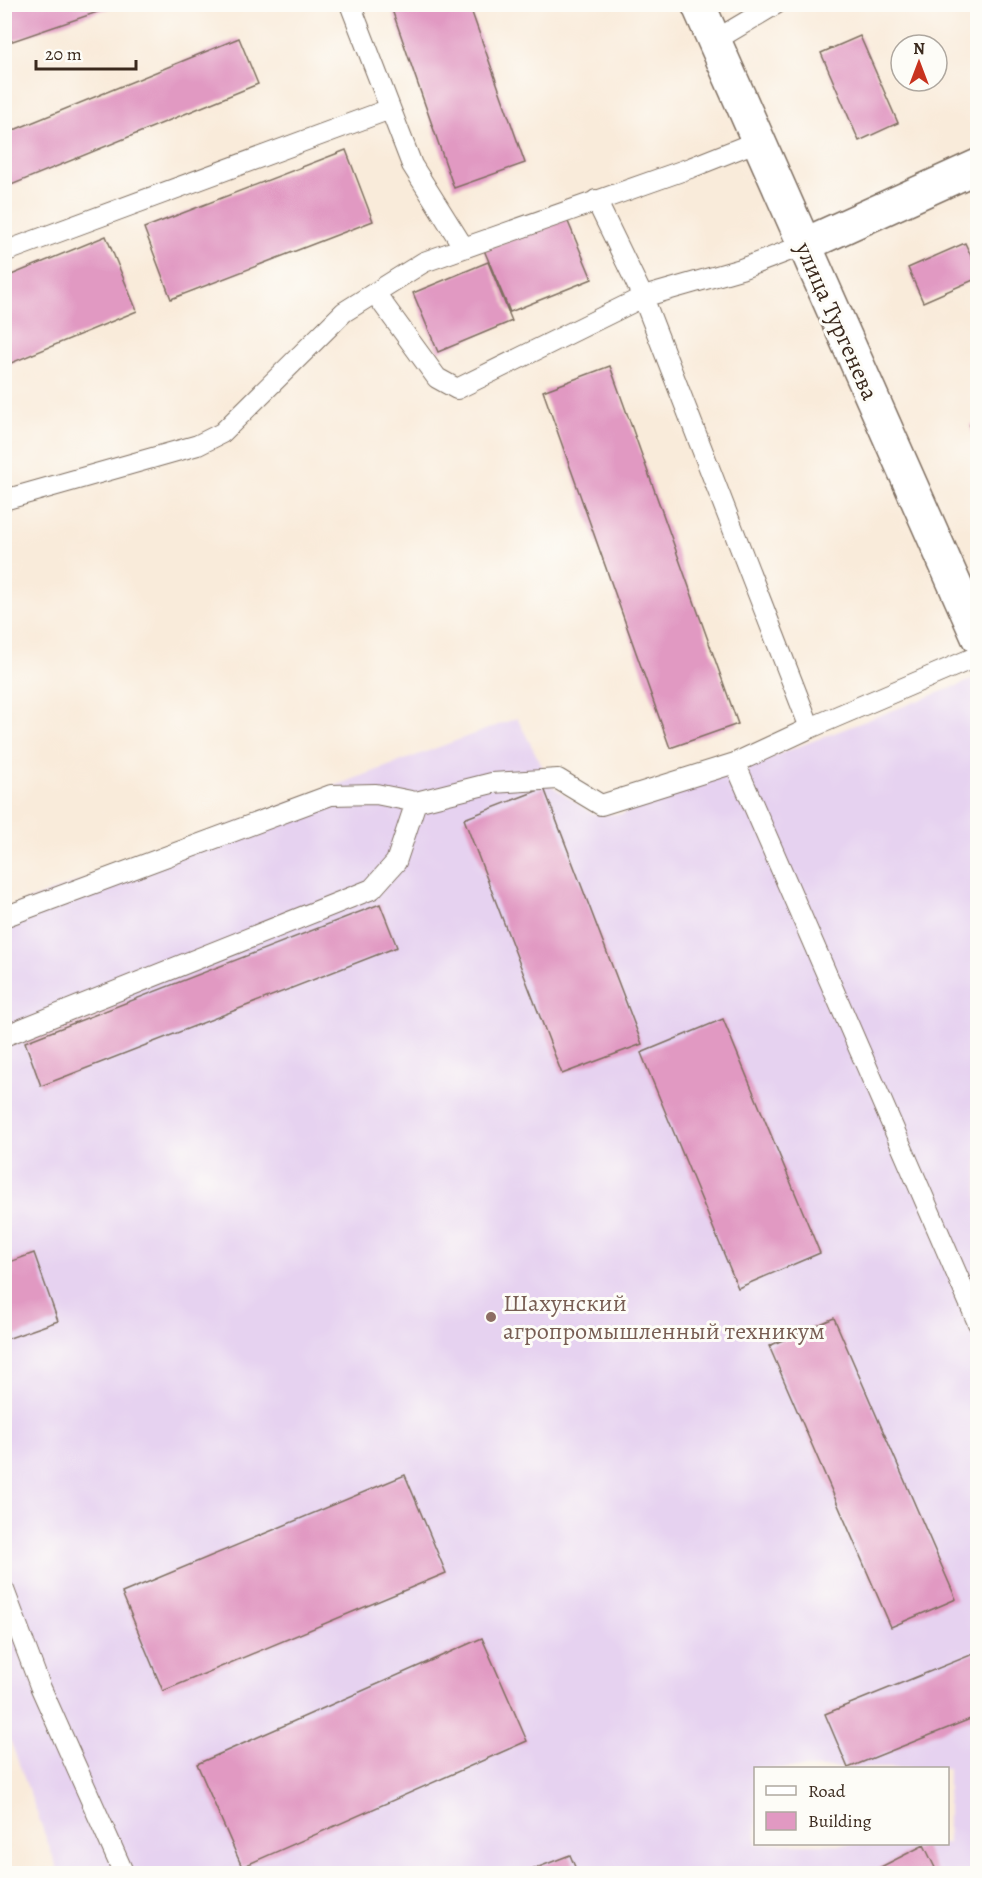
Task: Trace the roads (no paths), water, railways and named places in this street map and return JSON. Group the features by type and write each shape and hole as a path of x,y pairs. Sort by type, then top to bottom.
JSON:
{"street":[{"name":"улица Тургенева","path":"698,4 978,637"},
{"path":"804,245 978,166"}],"lane":[{"path":"350,4 412,165 464,248"},
{"path":"714,41 776,4"},
{"path":"4,252 390,109"},
{"path":"4,500 198,445 222,433 344,312 424,262 690,168 758,141"},
{"path":"596,200 643,297 810,728"},
{"path":"375,293 437,378 457,389 643,297 741,269 804,245"},
{"path":"4,917 331,795 376,794 416,802 492,783 558,779 601,805 735,763 810,728 978,657"},
{"path":"735,763 978,1323"},
{"path":"4,1036 372,889 396,862 416,802"},
{"path":"4,1590 40,1686 124,1874"}],"place":[{"name":"Шахунский агропромышленный техникум","path":"491,1317"}]}
